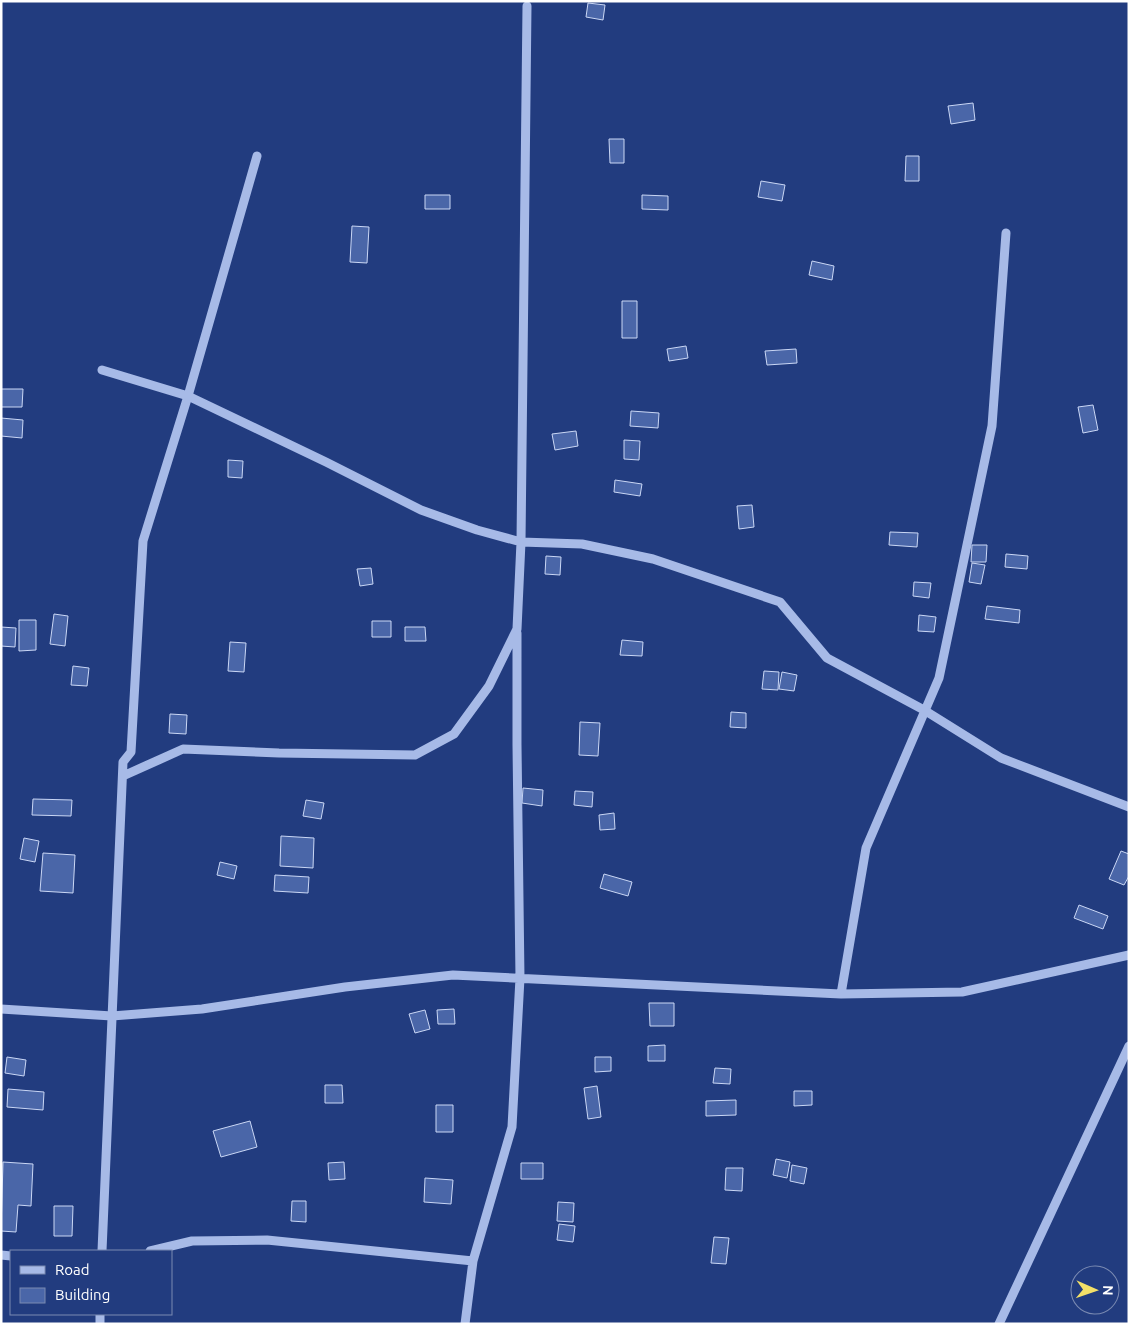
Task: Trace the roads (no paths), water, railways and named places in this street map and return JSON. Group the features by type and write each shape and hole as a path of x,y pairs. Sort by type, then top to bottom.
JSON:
{"street":[{"path":"466,1324 473,1261 512,1127 520,978 517,629 521,542 527,6"},
{"path":"102,1250 123,776 124,762 131,752 143,542 188,396 257,156"},
{"path":"841,994 866,848 939,678 992,426 1006,233"},
{"path":"102,370 188,396 421,510 477,530 521,542 582,544 653,559 780,602 827,658 924,710 1001,758 1129,807"},
{"path":"123,776 183,749 279,753 415,754 454,734 489,686 517,629"},
{"path":"1,1008 112,1016 202,1009 345,987 453,975 841,994 962,992 1129,955"},
{"path":"999,1324 1129,1046"},
{"path":"154,1250 192,1241 267,1240 473,1261"}]}
